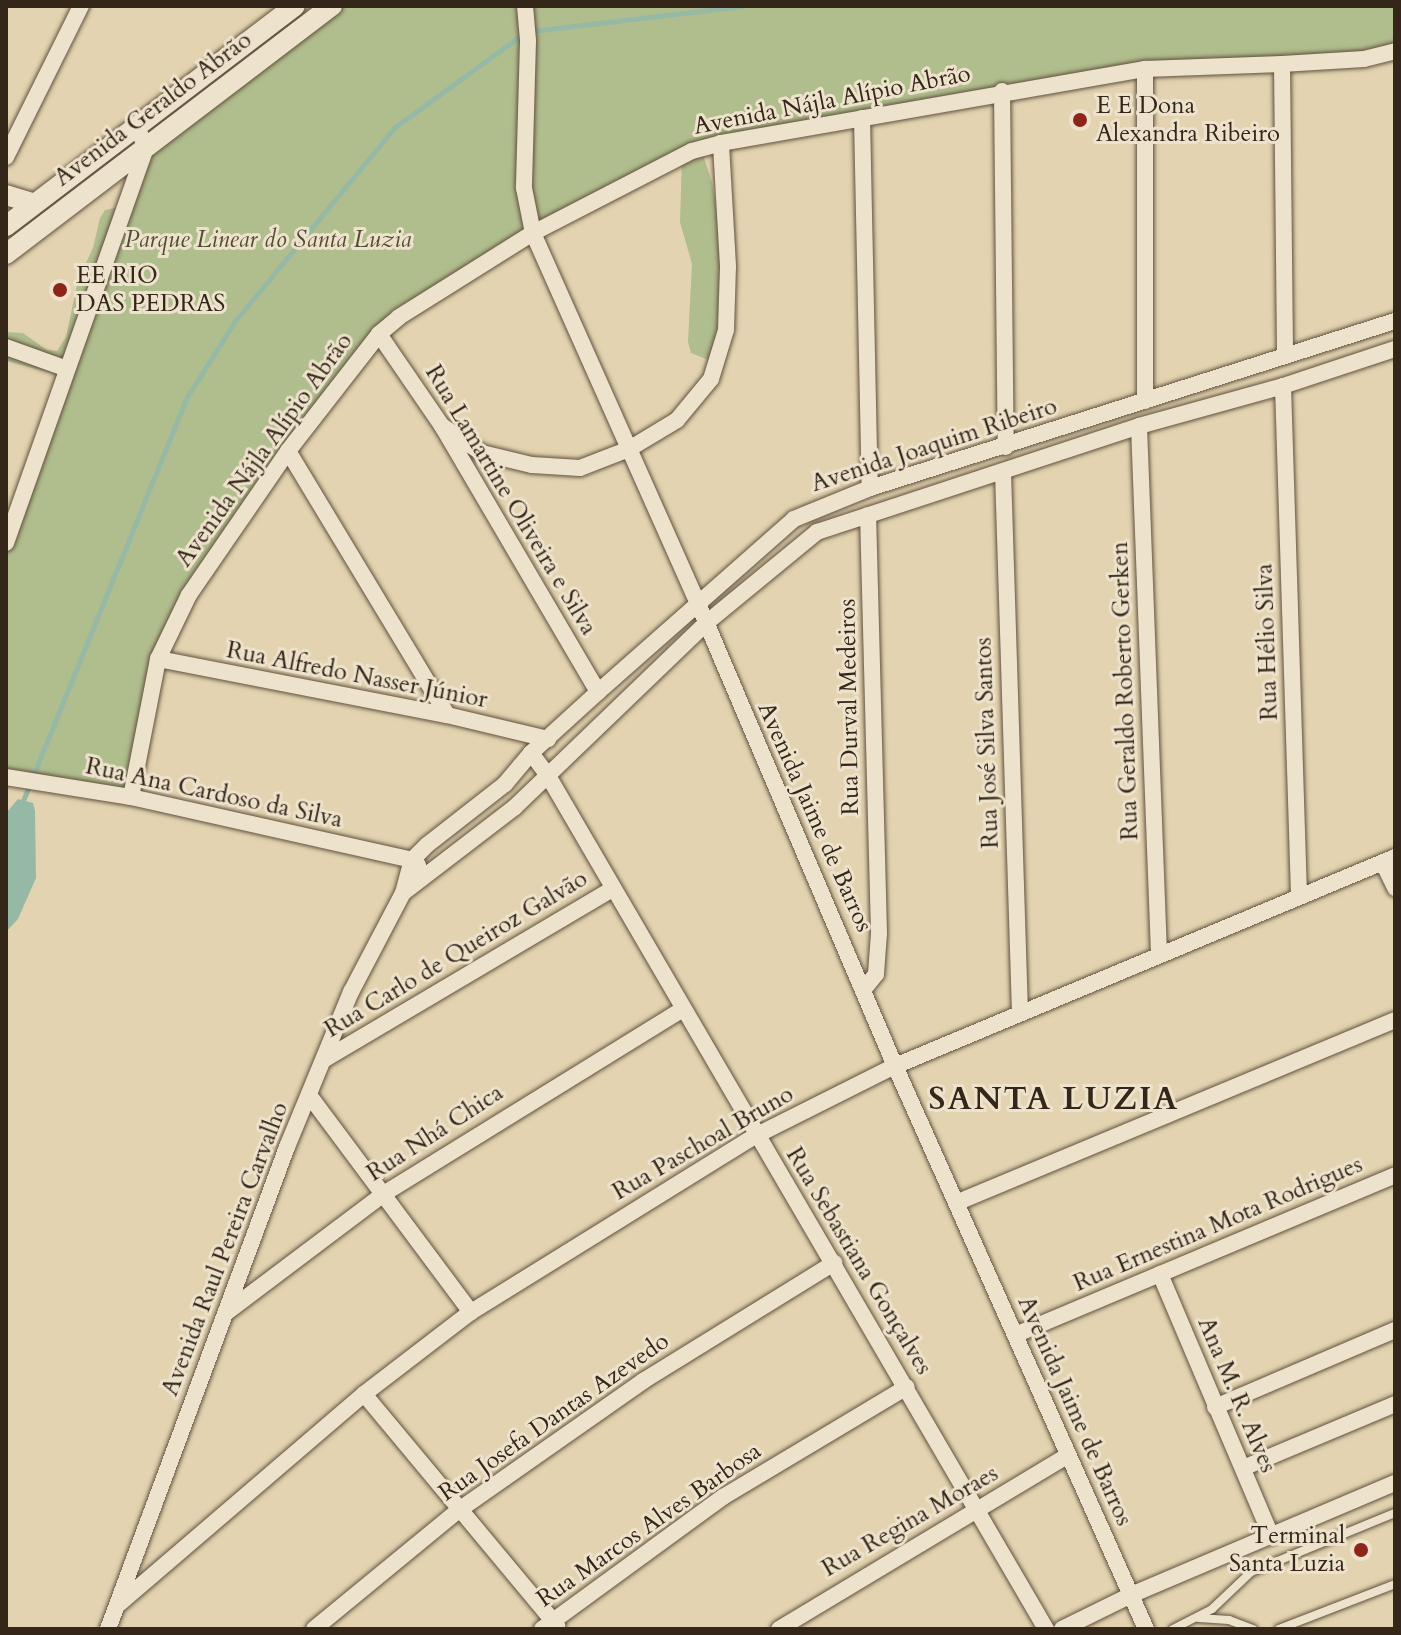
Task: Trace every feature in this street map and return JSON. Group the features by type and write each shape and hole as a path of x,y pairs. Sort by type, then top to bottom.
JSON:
{"street":[{"name":"Avenida Geraldo Abrão","path":"6,226 295,6"},
{"name":"Avenida Geraldo Abrão","path":"6,254 332,6"},
{"path":"6,157 78,7"},
{"name":"Avenida Jaime de Barros","path":"526,13 524,188 533,233 697,601 895,1066 1146,1629"},
{"name":"Avenida Nájla Alípio Abrão","path":"131,797 158,659 189,595 288,451 379,334 399,317 533,233 692,151 721,143 1002,91 1145,69 1364,59 1395,51"},
{"path":"1282,64 1285,356"},
{"path":"1145,69 1145,401"},
{"path":"1002,91 1006,447"},
{"path":"862,118 870,488"},
{"path":"6,543 146,147 137,128"},
{"path":"442,426 482,453 532,465 580,468 629,449 677,420 711,379 726,330 728,266 721,143"},
{"path":"6,195 35,204"},
{"name":"Avenida Joaquim Ribeiro","path":"412,860 458,818 505,784 531,753 697,601 794,519 870,488 1395,321"},
{"name":"Rua Lamartine Oliveira e Silva","path":"379,334 442,426 598,692"},
{"path":"6,347 67,369"},
{"name":"Avenida Joaquim Ribeiro","path":"430,874 515,807 705,624 817,532 1139,426 1283,386 1395,349"},
{"name":"Rua Hélio Silva","path":"1283,386 1299,896"},
{"name":"Rua Geraldo Roberto Gerken","path":"1139,426 1159,954"},
{"path":"288,451 447,715"},
{"name":"Rua José Silva Santos","path":"1003,472 1020,1012"},
{"name":"Rua Durval Medeiros","path":"864,989 876,974 879,933 868,515"},
{"name":"Rua Alfredo Nasser Júnior","path":"158,659 447,715 548,739"},
{"name":"Rua Sebastiana Gonçalves","path":"531,753 547,774 681,1010 834,1263 1046,1629"},
{"name":"Rua Ana Cardoso da Silva","path":"13,778 131,797 412,860"},
{"path":"412,860 430,874"},
{"name":"Avenida Raul Pereira Carvalho","path":"108,1629 309,1095 351,992 403,893 412,860"},
{"path":"1389,860 1395,888"},
{"name":"Rua Paschoal Bruno","path":"116,1606 364,1394 471,1312 757,1135 895,1066 1389,860"},
{"name":"Avenida Raul Pereira Carvalho","path":"403,893 430,874"},
{"name":"Rua Carlo de Queiroz Galvão","path":"325,1059 612,889"},
{"name":"Rua Nhá Chica","path":"225,1313 385,1193 681,1010"},
{"path":"958,1202 1395,1020"},
{"path":"309,1095 471,1312"},
{"name":"Rua Ernestina Mota Rodrigues","path":"1015,1335 1395,1175"},
{"name":"Rua Josefa Dantas Azevedo","path":"314,1629 459,1510 643,1381 834,1263"},
{"name":"Ana M. R. Alves","path":"1160,1274 1271,1536"},
{"path":"1215,1407 1395,1330"},
{"name":"Rua Marcos Alves Barbosa","path":"551,1626 723,1497 907,1387"},
{"path":"364,1394 551,1626"},
{"path":"1243,1468 1395,1404"},
{"name":"Rua Regina Moraes","path":"779,1629 1067,1456"},
{"path":"1062,1629 1131,1595 1395,1483"}],"lane":[{"path":"1173,1629 1198,1618 1225,1598 1251,1572 1395,1513"},
{"path":"1279,1629 1395,1584"},
{"path":"1198,1618 1229,1620 1253,1629"}],"green space":[{"name":"Parque Linear do Santa Luzia","path":"343,6 1395,6 1395,51 1145,69 701,149 712,182 721,236 724,304 714,353 709,360 691,353 688,342 692,264 680,222 682,157 399,317 288,451 158,659 131,797 6,775 6,543 59,375 6,361 6,332 23,333 47,350 57,351 66,337 78,280 93,248 100,218 105,210 115,208 112,228 146,147"}],"shaded area":[{"path":"18,799 33,803 35,811 36,878 18,919 6,932 6,813"}],"waterway":[{"path":"532,31 743,6"},
{"path":"22,803 187,397 235,321 395,127 523,34"}],"place":[{"name":"E E Dona Alexandra Ribeiro","path":"1080,120"},
{"name":"EE RIO DAS PEDRAS","path":"60,290"},
{"name":"Terminal Santa Luzia","path":"1361,1550"}],"district":[{"name":"SANTA LUZIA","path":"1054,1099"}]}
